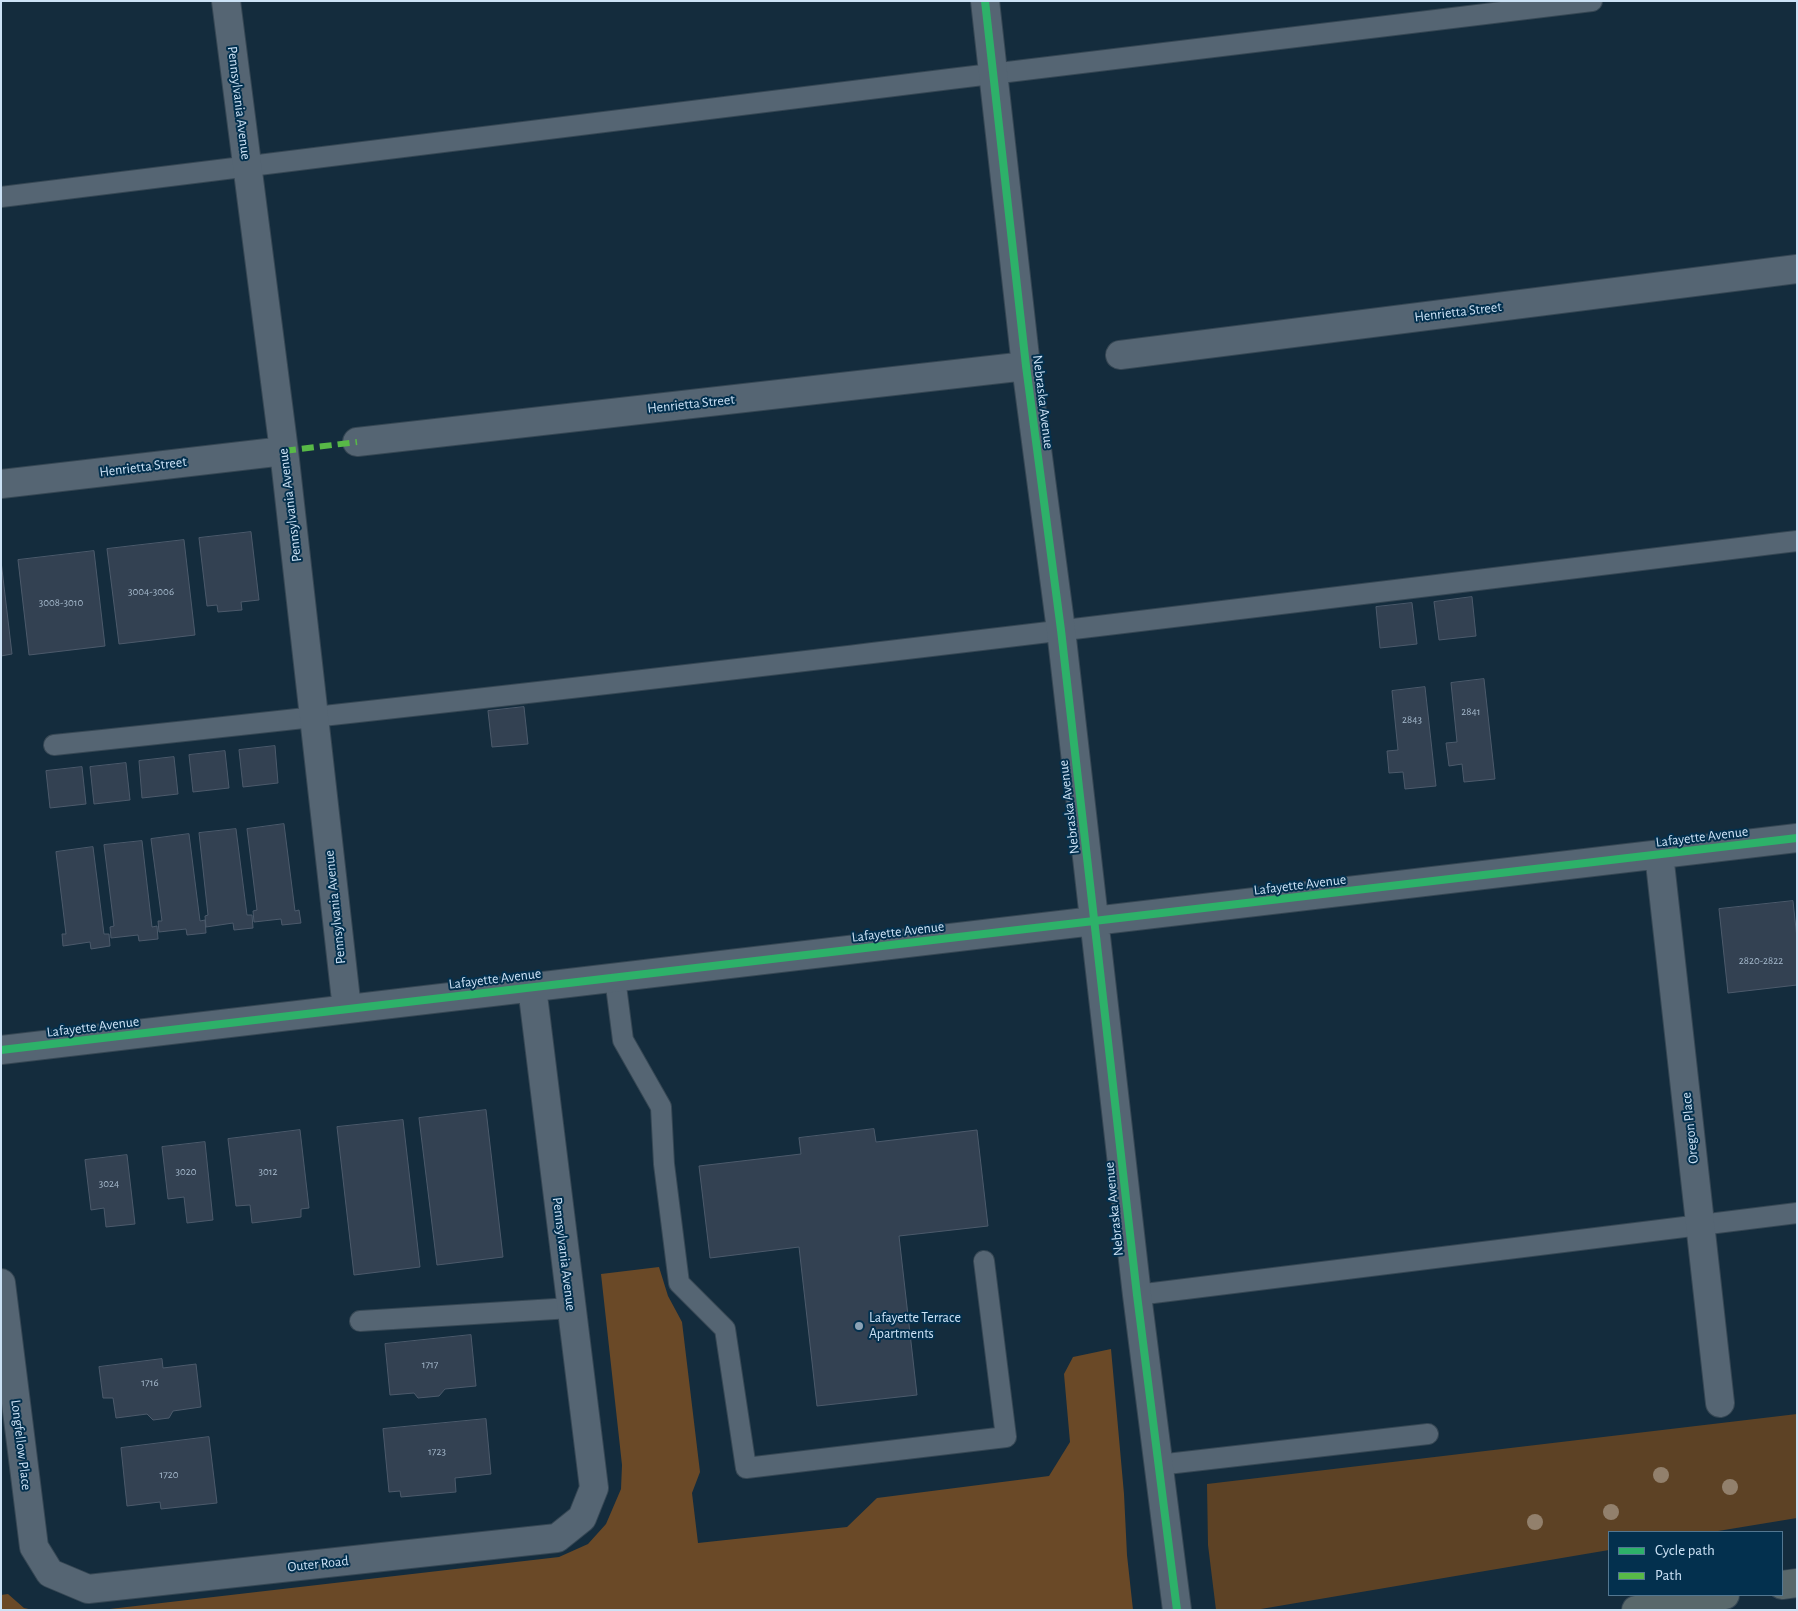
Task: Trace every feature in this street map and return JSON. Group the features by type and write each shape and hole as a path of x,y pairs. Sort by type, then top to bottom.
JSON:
{"highway":[{"path":"1783,1585 1797,1583"},
{"path":"1636,1610 1719,1596"}],"street":[{"name":"Pennsylvania Avenue","path":"226,1 284,451 347,1009"},
{"name":"Nebraska Avenue","path":"985,1 1026,366 1061,630 1095,921 1136,1295 1177,1610"},
{"name":"Henrietta Street","path":"1120,355 1797,269"},
{"name":"Henrietta Street","path":"357,442 1026,366"},
{"name":"Henrietta Street","path":"1,484 284,451"},
{"name":"Lafayette Avenue","path":"1,1050 1797,838"},
{"name":"Oregon Place","path":"1659,854 1720,1402"},
{"name":"Pennsylvania Avenue","path":"532,987 594,1488 582,1518"},
{"name":"Longfellow Place","path":"1,1283 34,1547 50,1573"},
{"name":"Outer Road","path":"50,1573 88,1589 98,1588 557,1538 582,1518"}],"lane":[{"path":"1,197 1592,1"},
{"path":"54,745 315,717 1061,630 1797,541"},
{"path":"615,978 623,1040 661,1107 664,1164 679,1283 725,1329 746,1468 1006,1437 984,1261"},
{"path":"1136,1295 1797,1214"},
{"path":"360,1322 571,1308"},
{"path":"1158,1465 1428,1434"}],"shaded area":[{"path":"659,1267 668,1296 682,1322 700,1472 692,1493 698,1543 847,1527 877,1498 1049,1476 1070,1442 1064,1374 1073,1357 1111,1349 1133,1610 101,1610 559,1557 588,1544 606,1524 621,1489 622,1465 601,1274"},
{"path":"1797,1414 1797,1518 1718,1531 1608,1531 1608,1550 1255,1610 1216,1610 1208,1545 1207,1484"},
{"path":"8,1594 24,1608 33,1610 1,1610 1,1595"}],"building":[{"path":"251,532 259,600 241,602 242,610 218,612 217,605 207,606 199,538"},
{"path":"184,540 195,635 119,644 107,549"},
{"path":"94,551 105,646 29,655 18,560"},
{"path":"1,561 12,654 1,656"},
{"path":"1472,597 1476,636 1439,640 1434,602"},
{"path":"1412,603 1417,644 1380,648 1376,607"},
{"path":"1484,679 1495,779 1464,782 1462,764 1449,766 1446,743 1457,742 1451,683"},
{"path":"1425,687 1436,786 1405,789 1403,772 1389,773 1387,751 1398,750 1392,691"},
{"path":"524,707 528,744 492,747 488,711"},
{"path":"275,746 278,783 243,787 239,750"},
{"path":"225,751 229,788 193,792 189,755"},
{"path":"174,757 178,794 142,798 139,761"},
{"path":"126,763 130,800 94,804 90,767"},
{"path":"82,767 86,804 50,808 46,771"},
{"path":"284,824 295,911 299,910 301,923 282,925 281,919 254,922 253,911 257,910 247,829"},
{"path":"236,829 247,915 252,915 253,928 234,930 233,923 206,927 205,916 208,915 199,833"},
{"path":"189,834 200,921 205,920 206,933 187,935 186,929 159,932 158,921 162,921 151,839"},
{"path":"142,841 152,927 157,926 158,939 139,941 138,935 111,938 110,927 114,926 104,845"},
{"path":"93,847 104,934 109,934 110,946 91,949 90,942 63,946 62,934 66,934 56,852"},
{"path":"1793,901 1797,938 1797,985 1728,993 1719,909"},
{"path":"486,1110 503,1257 437,1265 419,1118"},
{"path":"403,1120 420,1267 354,1275 337,1127"},
{"name":"Lafayette Terrace Apartments","path":"874,1129 876,1142 977,1130 988,1226 899,1236 917,1395 817,1406 799,1247 710,1258 699,1166 801,1154 799,1138"},
{"path":"300,1130 309,1208 301,1209 301,1217 252,1223 250,1205 236,1206 228,1139"},
{"path":"205,1142 213,1220 187,1223 184,1197 168,1199 162,1147"},
{"path":"127,1155 135,1224 106,1227 104,1208 91,1210 85,1160"},
{"path":"471,1335 476,1386 445,1389 439,1396 418,1398 414,1393 390,1395 385,1344"},
{"path":"162,1359 163,1368 196,1364 201,1407 173,1411 169,1418 153,1420 147,1414 116,1418 113,1398 103,1398 99,1367"},
{"path":"486,1419 491,1474 455,1478 456,1492 401,1497 400,1491 389,1492 383,1429"},
{"path":"209,1437 217,1503 161,1509 160,1502 127,1506 121,1448"}],"marked path":[{"path":"284,451 357,442"}],"cycle path":[{"path":"985,1 1026,366 1061,630 1137,1295 1177,1610"},
{"path":"1,1050 1797,838"}],"place":[{"name":"Lafayette Terrace Apartments","path":"859,1326"}]}
